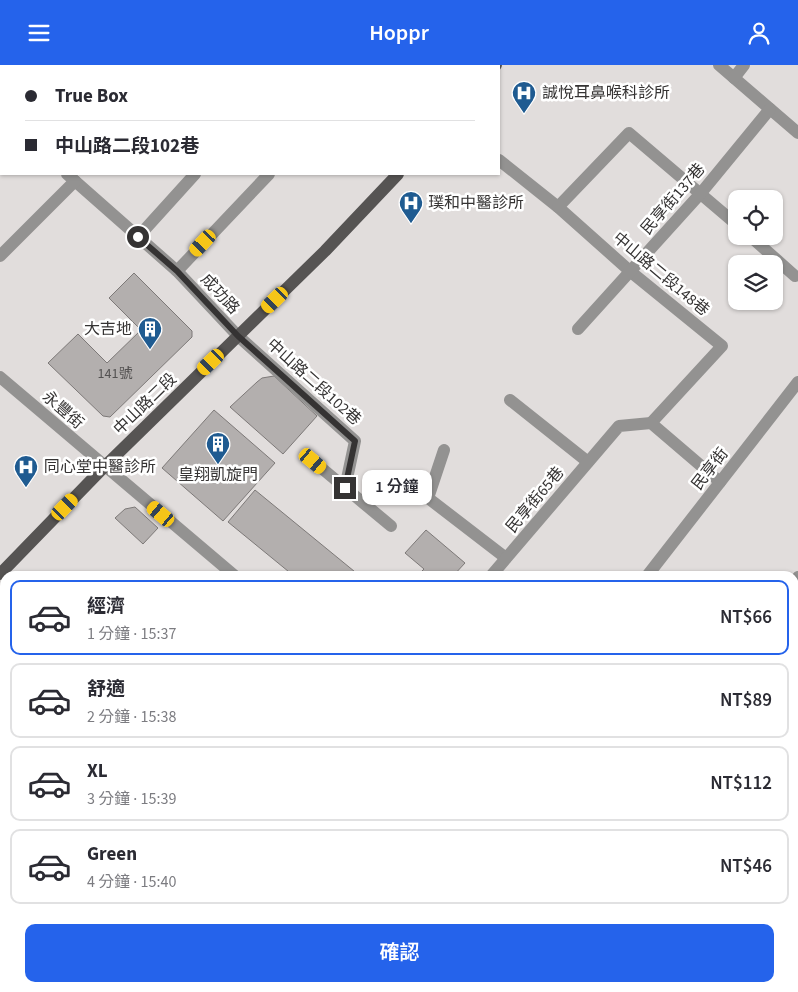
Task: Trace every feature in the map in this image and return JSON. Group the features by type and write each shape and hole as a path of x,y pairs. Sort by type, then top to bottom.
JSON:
{"main road":[{"name":"中山路二段","path":"3,571 104,467 325,251 397,175"}],"street":[{"path":"719,65 798,133"},
{"path":"734,78 744,65"},
{"name":"民享街137巷","path":"578,329 701,193 770,109"},
{"path":"558,207 629,133 728,217"},
{"name":"中山路二段148巷","path":"500,161 558,207 631,272 722,347 651,423"},
{"path":"138,237 194,175"},
{"path":"177,271 268,175"},
{"path":"0,256 71,177"},
{"name":"成功路","path":"71,177 177,271 238,336"},
{"path":"760,245 795,276"},
{"name":"中山路二段102巷","path":"238,336 355,441 345,488"},
{"name":"永豐街","path":"0,377 227,571"},
{"name":"民享街","path":"651,571 798,382"},
{"name":"民享街65巷","path":"510,400 588,462"},
{"path":"651,423 720,482"},
{"name":"民享街65巷","path":"495,571 619,425 651,423"},
{"name":"民享街65巷","path":"444,450 428,498 506,558"},
{"path":"313,461 391,527"}],"building":[{"name":"大吉地","path":"134,273 192,331 192,337 110,417 103,416 48,363 78,334 107,363 141,330 109,298"},
{"path":"274,376 317,416 283,454 230,407 262,378"},
{"name":"皇翔凱旋門","path":"214,410 275,463 223,521 162,468"},
{"name":"皇翔凱旋門","path":"255,490 354,571 288,571 228,522"},
{"path":"135,507 158,528 143,544 115,518 125,509"},
{"path":"426,530 465,563 458,571 422,571 424,569 405,553"}],"place":[{"name":"誠悅耳鼻喉科診所","path":"524,114"},
{"name":"璞和中醫診所","path":"411,224"},
{"name":"大吉地","path":"150,350"},
{"name":"皇翔凱旋門","path":"218,465"},
{"name":"同心堂中醫診所","path":"26,488"}],"route":[{"path":"138,237 177,271 238,336 355,441 345,488"}]}
